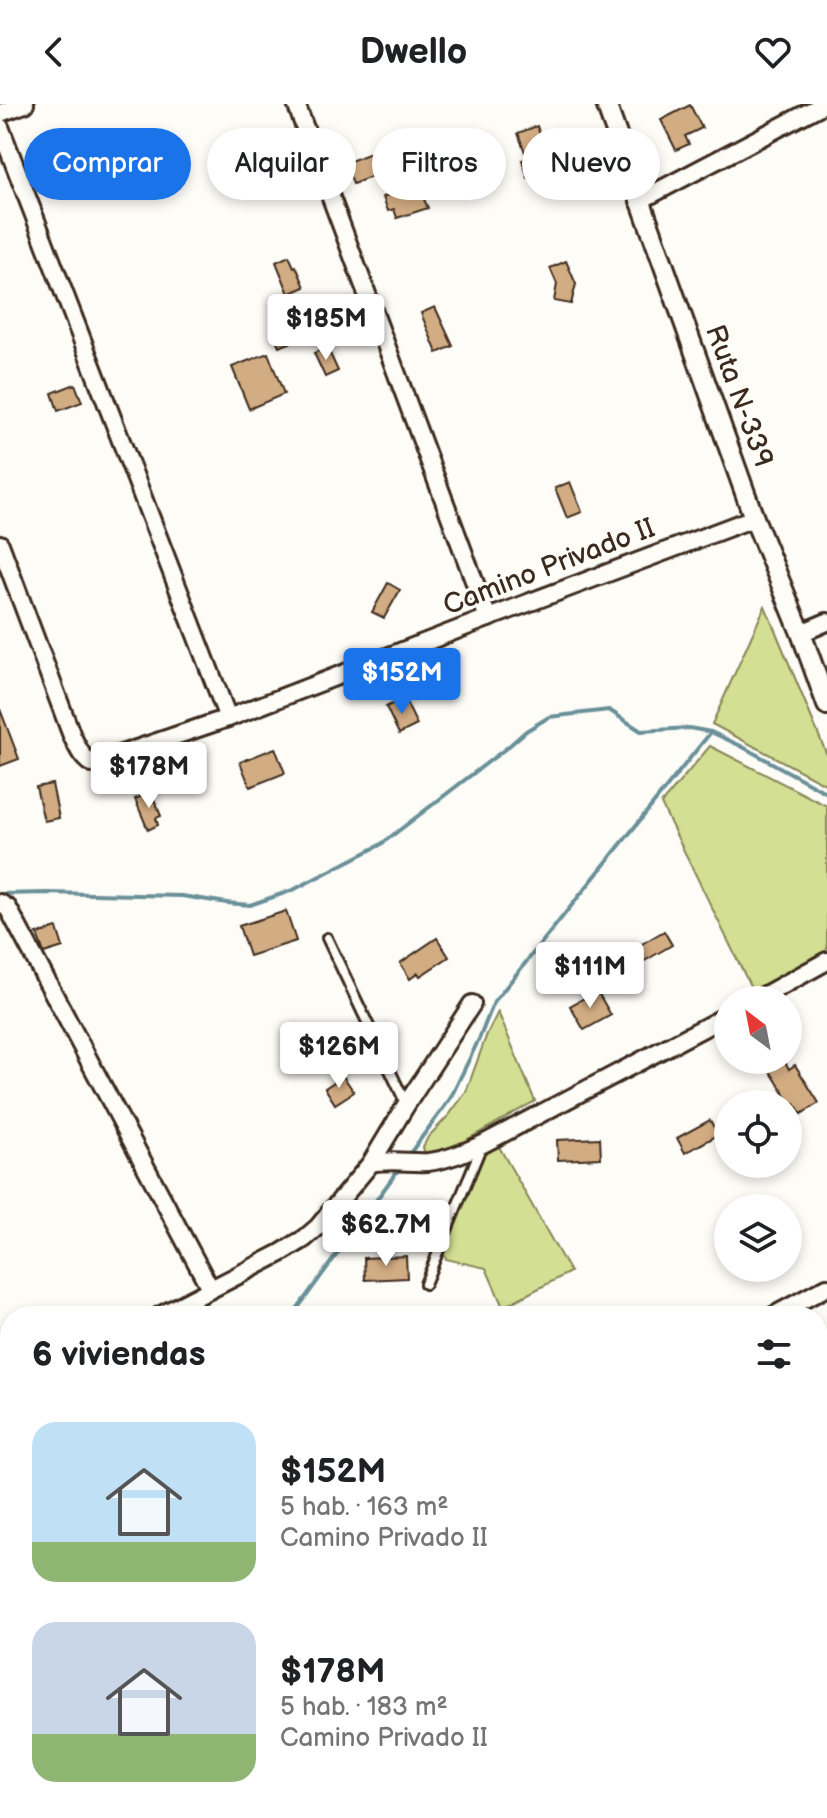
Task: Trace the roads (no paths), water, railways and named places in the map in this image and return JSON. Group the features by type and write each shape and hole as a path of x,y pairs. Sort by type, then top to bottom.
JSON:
{"street":[{"path":"0,113 25,104"},
{"path":"296,104 488,618"},
{"name":"Ruta N-339","path":"606,104 754,518 827,705"},
{"path":"639,201 824,104"},
{"path":"0,127 228,718"},
{"name":"Camino Privado II","path":"0,544 72,736 85,760 92,764 228,718 754,518"},
{"path":"801,633 827,622"},
{"path":"0,903 8,908 210,1288"},
{"path":"781,986 827,961"},
{"path":"177,1306 281,1253 318,1227 371,1163 472,1004"},
{"path":"371,1163 385,1160 429,1162 455,1156 714,1022"},
{"path":"792,1306 827,1287"}],"lane":[{"path":"327,938 406,1105"},
{"path":"425,1284 483,1144"}],"waterway":[{"path":"0,894 182,896 250,905 293,890 380,845 526,731 549,717 609,710 641,731 689,728 711,732 827,793"},
{"path":"408,1156 450,1099 494,1002 711,732"},
{"path":"299,1306 401,1166"}]}
